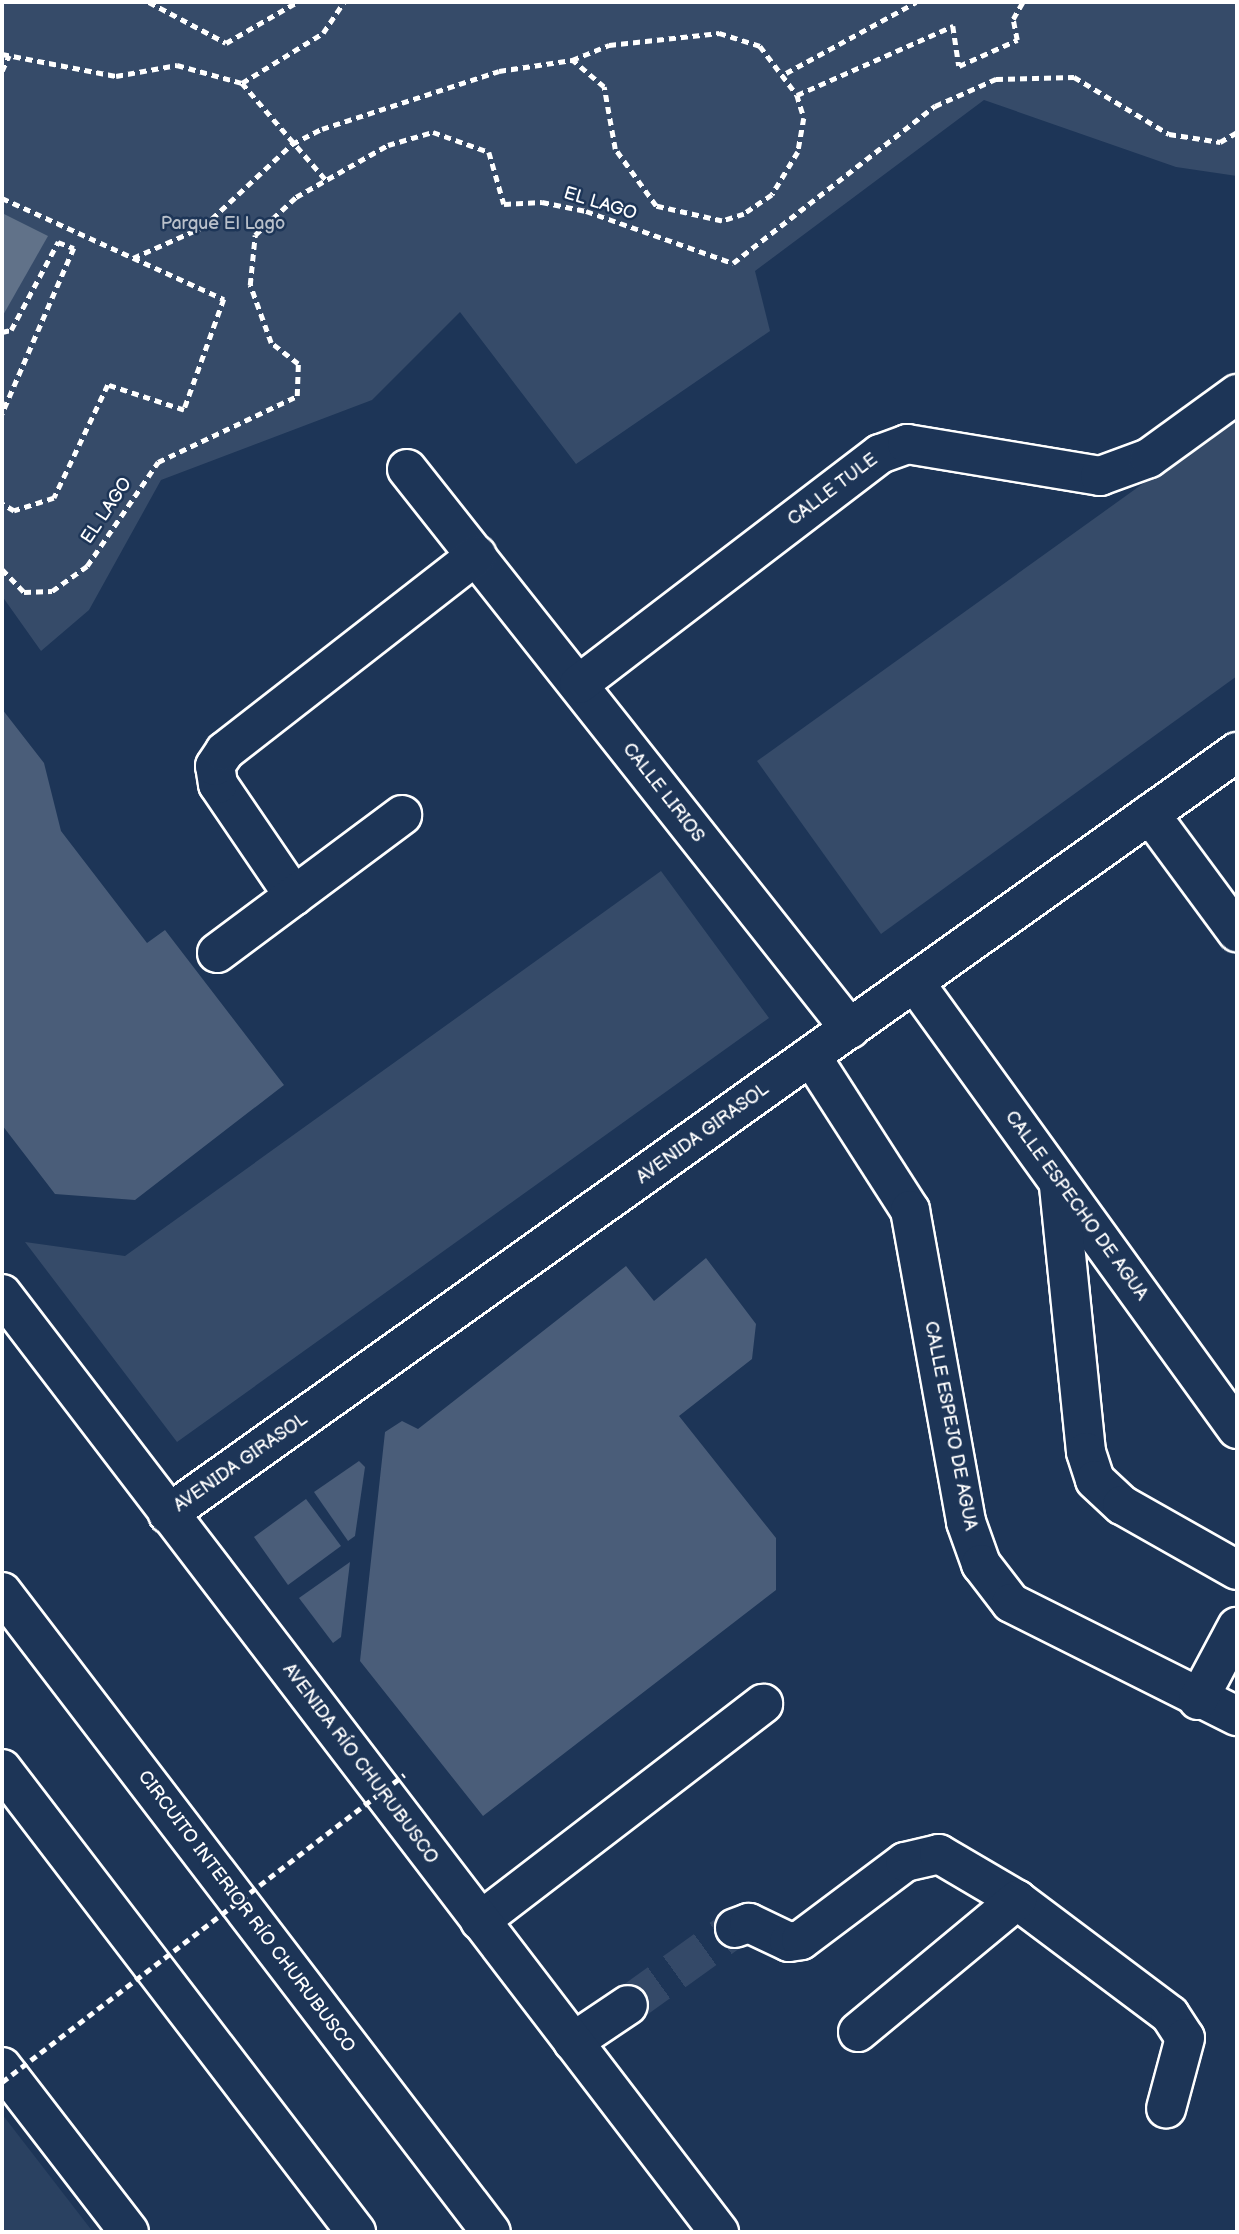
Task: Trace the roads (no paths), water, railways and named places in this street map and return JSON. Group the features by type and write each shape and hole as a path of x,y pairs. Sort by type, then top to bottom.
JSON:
{"main road":[{"name":"CALLE TULE","path":"579,684 880,454 907,444 1100,476 1161,451 1237,394"},
{"name":"CALLE LIRIOS","path":"407,468 850,1029"},
{"path":"294,896 218,784 215,766 225,751 477,555"},
{"name":"AVENIDA GIRASOL","path":"168,1514 1237,752"},
{"path":"1150,814 1237,932"},
{"path":"217,953 402,815"},
{"name":"CALLE ESPECHO DE AGUA","path":"915,983 1237,1429"},
{"name":"CALLE ESPEJO DE AGUA","path":"811,1056 911,1210 965,1522 981,1564 1011,1603 1198,1700 1237,1716"},
{"path":"1059,1184 1086,1452 1095,1480 1122,1505 1237,1570"},
{"name":"AVENIDA RÍO CHURUBUSCO","path":"2,1294 719,2232"},
{"name":"CIRCUITO INTERIOR RÍO CHURUBUSCO","path":"4,1593 491,2232"},
{"path":"1198,1700 1237,1627"},
{"path":"480,1921 763,1704"},
{"path":"2,1769 356,2232"},
{"path":"735,1927 749,1923 789,1942 801,1940 919,1854 939,1854 1017,1900 1170,2015 1185,2038 1166,2109"},
{"path":"858,2032 1017,1900"},
{"path":"573,2042 628,2005"},
{"path":"2,2067 129,2232"}],"tunnel":[{"path":"628,2005 735,1928"}],"park label":[{"name":"Parque El Lago","path":"223,224"}]}
